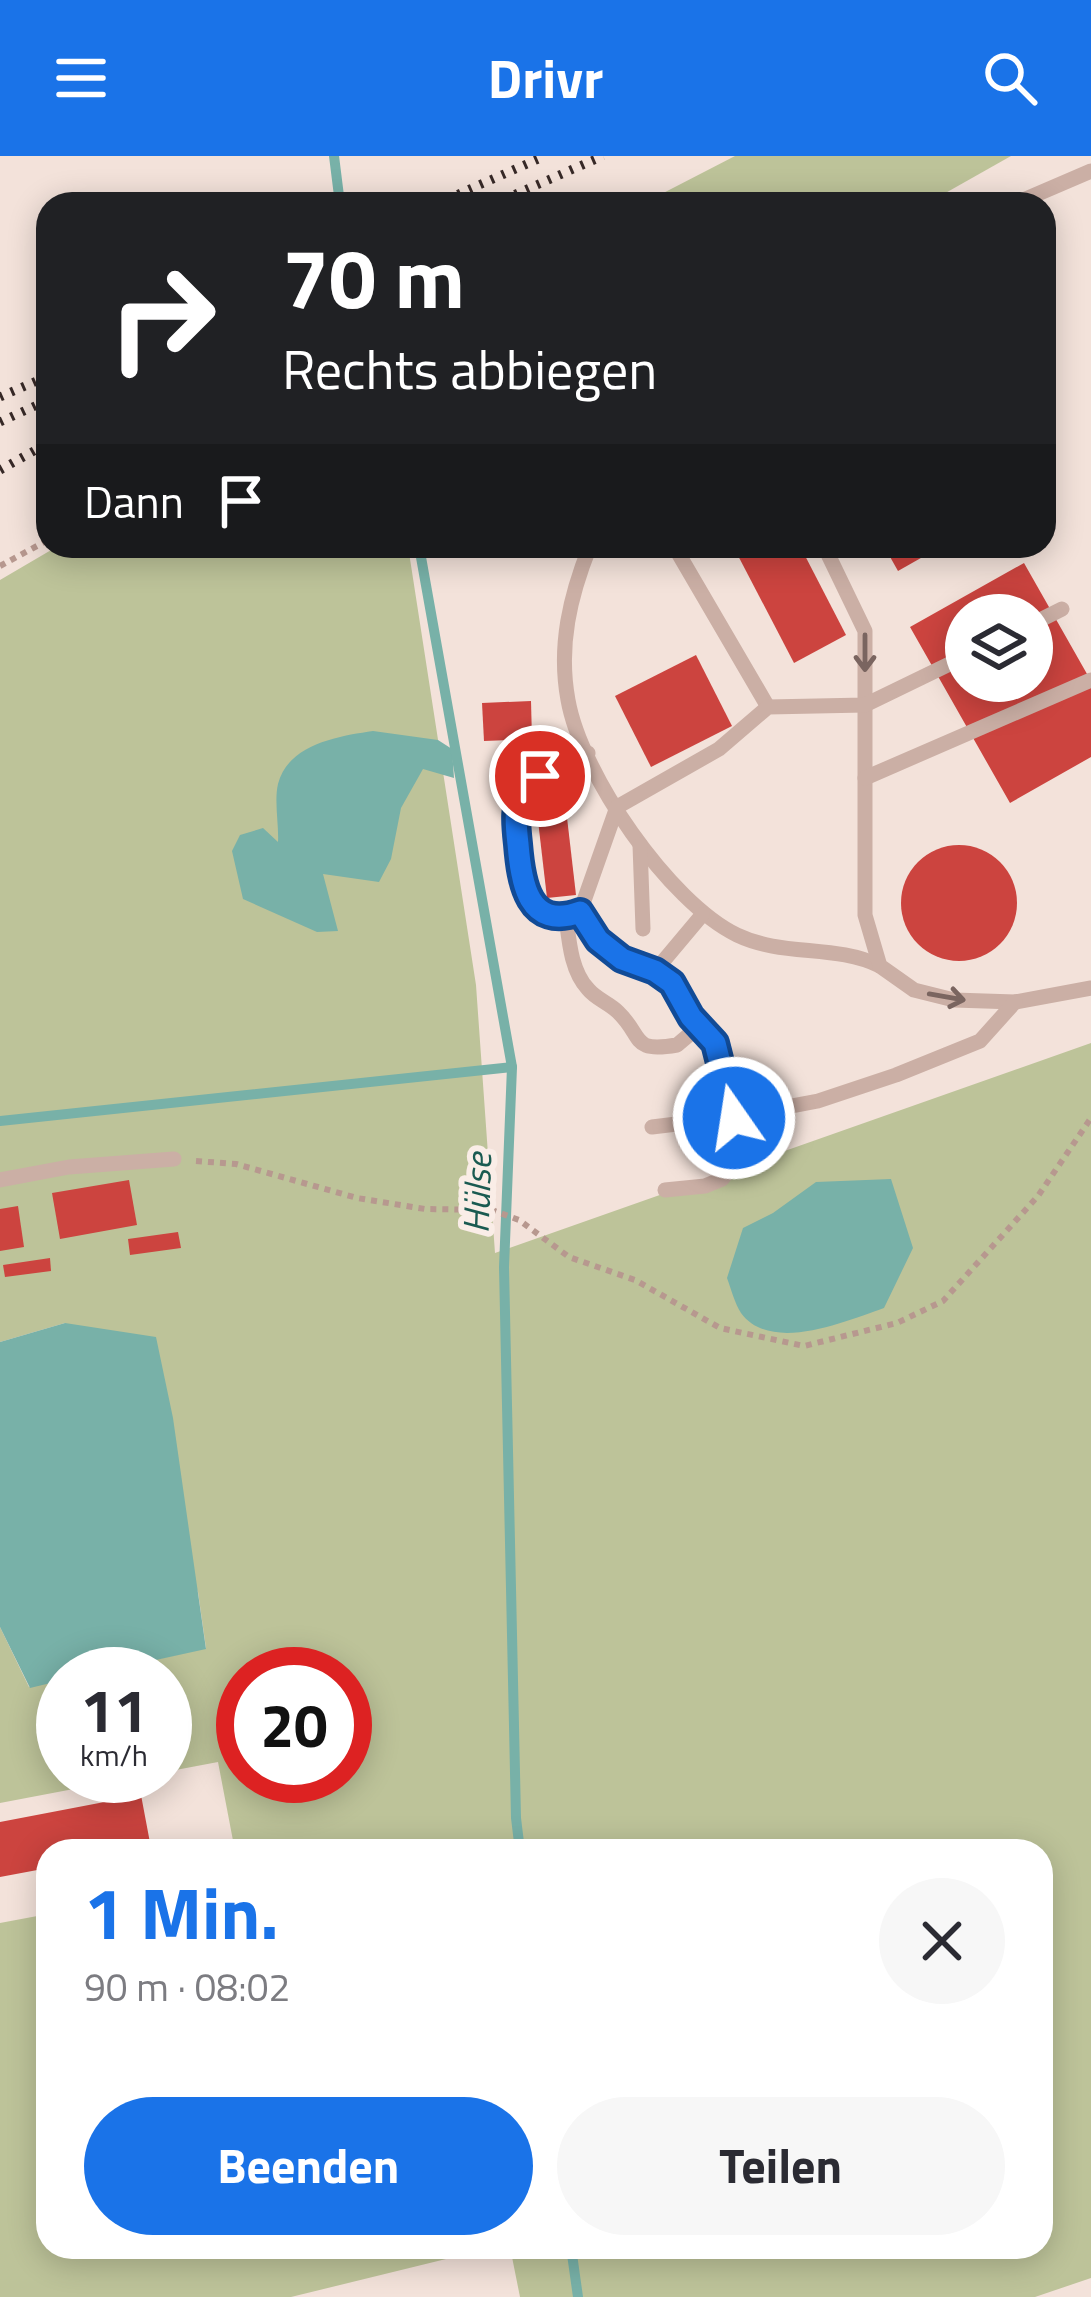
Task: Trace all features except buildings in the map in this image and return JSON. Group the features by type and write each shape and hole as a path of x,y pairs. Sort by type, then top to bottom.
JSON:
{"lane":[{"path":"1042,192 1091,171"},
{"path":"586,558 566,621 568,703 617,806 670,883 702,915 740,937 785,950 858,955 914,990 954,1000 1015,1002 1091,988"},
{"path":"681,558 768,707"},
{"path":"830,558 865,632 865,915 880,966"},
{"path":"1053,614 1062,609"},
{"path":"691,1017 690,1034 677,1046 645,1046 620,1013 583,984 571,948 573,915 617,806 719,749 768,707 865,706 945,666"},
{"path":"865,778 1091,680"},
{"path":"588,753 540,776 524,789 518,802 524,892 535,908 573,915 622,959 672,983 691,1017 715,1043 738,1142 733,1165 722,1179 705,1186 665,1190"},
{"path":"640,842 643,929"},
{"path":"655,971 702,915"},
{"path":"652,1127 734,1118 818,1100 980,1040 1015,1002"},
{"path":"0,1180 69,1167 174,1159"}],"path":[{"path":"0,566 36,546"},
{"path":"174,1159 236,1164 356,1198 425,1209 492,1210 519,1220 569,1257 634,1280 720,1328 804,1346 897,1323 944,1301 1038,1196 1091,1118"}],"green space":[{"path":"735,156 1011,156 947,192 665,192"},
{"path":"38,558 410,558 476,985 495,1253 1091,1043 1091,2278 1035,2297 520,2297 512,2259 1053,2259 1053,1839 233,1839 226,1803 372,1803 372,1647 216,1647 216,1762 192,1767 192,1651 206,1648 198,1592 65,1323 0,1342 0,580"},
{"path":"0,1627 29,1687 36,1686 36,1796 0,1803"},
{"path":"36,1916 36,2259 446,2259 291,2297 0,2297 0,1923"}],"water":[{"path":"373,731 438,740 452,749 454,778 423,769 401,808 391,859 379,882 323,874 338,931 317,932 243,899 232,851 240,835 263,828 278,842 277,791 284,770 317,744"},
{"path":"891,1179 913,1248 884,1308 830,1326 789,1333 754,1325 741,1313 727,1278 743,1228 816,1182"},
{"path":"65,1323 156,1337 173,1418 206,1649 36,1647 36,1687 30,1688 0,1627 0,1342"}],"waterway":[{"name":"Hülse","path":"334,156 338,192"},
{"name":"Hülse","path":"421,558 512,1067 504,1267 519,1839"},
{"path":"0,1121 512,1067"},
{"name":"Hülse","path":"573,2259 578,2297"}],"railway":[{"path":"463,192 545,156"},
{"path":"520,192 603,156"},
{"path":"0,397 36,381"},
{"path":"0,422 36,406"},
{"path":"0,470 36,450"}],"route":[{"path":"540,776 524,789 518,802 524,892 535,908 553,915 580,912 598,940 622,959 672,983 691,1017 715,1043 734,1118"}]}
